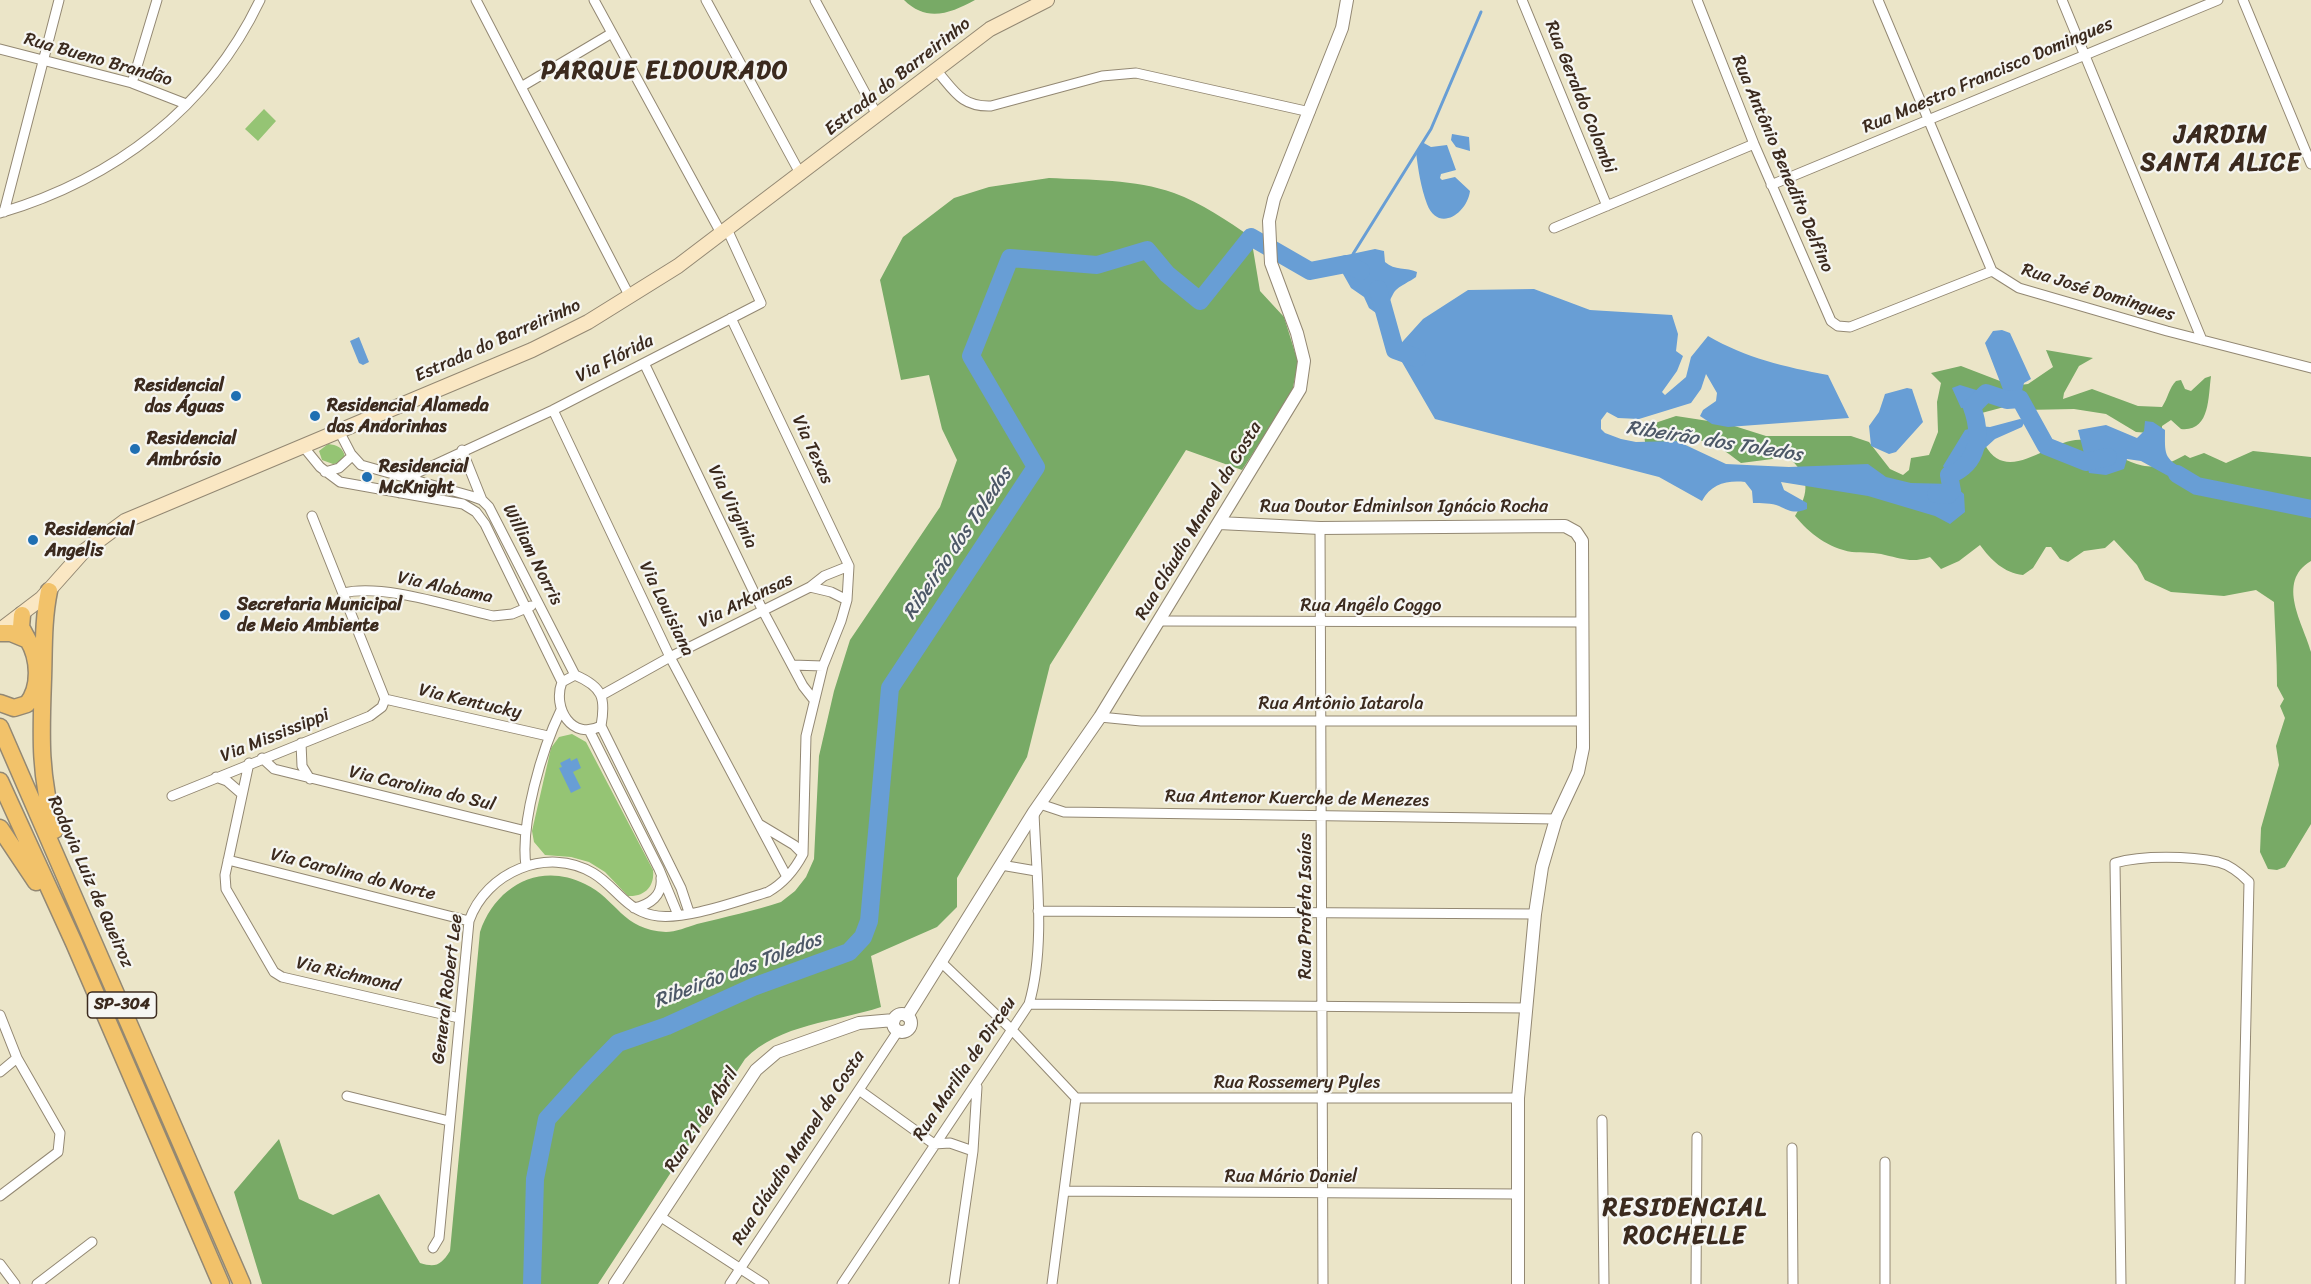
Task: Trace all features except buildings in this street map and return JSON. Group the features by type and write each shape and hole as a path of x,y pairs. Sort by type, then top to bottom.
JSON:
{"highway":[{"path":"49,591 44,625 42,777 75,894"},
{"path":"0,703 7,707 21,707 33,697 37,660 21,627 24,613 37,613 44,625"},
{"path":"0,632 11,633 28,640"},
{"name":"Rodovia Luiz de Queiroz","path":"0,727 75,894 242,1284"},
{"name":"SP-304","path":"0,781 74,943 221,1284"},
{"path":"0,828 19,854 74,943"},
{"path":"0,856 19,854"}],"main road":[{"name":"Estrada do Barreirinho","path":"0,632 49,591 83,552 125,521 338,429 532,350 630,297 801,175 990,29 1047,0"}],"street":[{"path":"2,213 58,0"},
{"path":"132,83 157,0"},
{"path":"2,213 93,176 133,152 164,128 219,67 247,26 260,0"},
{"path":"476,0 630,297"},
{"path":"594,0 724,231"},
{"path":"706,0 801,175"},
{"path":"815,0 877,115"},
{"name":"Rua Cláudio Manoel da Costa","path":"730,1284 859,1090 896,1026 906,1031 910,1028 911,1024 907,1016 1037,808 1100,717 1300,389 1304,360 1297,333 1271,263 1269,221 1274,199 1342,28 1347,0"},
{"name":"Rua Geraldo Colombi","path":"1522,0 1607,206"},
{"name":"Rua Antônio Benedito Delfino","path":"1697,0 1771,185 1831,321 1838,326 1850,327 1992,271"},
{"path":"1878,0 1992,271"},
{"path":"2062,0 2202,340"},
{"name":"Rua Maestro Francisco Domingues","path":"1771,185 2085,53 2218,0"},
{"path":"2243,0 2311,164"},
{"path":"521,87 612,33"},
{"name":"Rua Bueno Brandão","path":"0,49 132,83 186,104"},
{"path":"937,71 961,99 975,106 991,106 1102,76 1136,73 1310,112"},
{"path":"1554,228 1754,144"},
{"name":"Via Flórida","path":"407,479 462,450 553,410 761,303 739,252 724,231"},
{"name":"Rua José Domingues","path":"1992,271 2019,288 2311,368"},
{"name":"Via Texas","path":"731,318 849,566 847,600"},
{"name":"Via Virginia","path":"644,363 763,611 814,700"},
{"name":"Via Louisiana","path":"553,410 670,657 755,821 787,877"},
{"path":"302,445 326,472 339,468 352,456 338,429"},
{"path":"462,450 482,500"},
{"name":"William Norris","path":"352,456 361,465 482,500 489,507 575,675"},
{"path":"422,497 432,467"},
{"name":"William Norris","path":"326,472 340,482 464,504 476,512 485,524 562,682"},
{"path":"400,493 407,479"},
{"path":"312,516 385,699"},
{"name":"Rua Doutor Edminlson Ignácio Rocha","path":"1219,523 1320,528 1565,526 1576,532 1582,541 1583,622"},
{"name":"Rua Profeta Isaías","path":"1320,528 1323,1284"},
{"name":"Via Arkansas","path":"602,695 670,657 810,587 824,576 849,566"},
{"name":"Via Arkansas","path":"810,587 831,592 847,600"},
{"name":"Via Alabama","path":"343,593 378,590 494,616 512,614 538,602"},
{"path":"803,854 806,736 823,666 847,600"},
{"name":"Rua Angêlo Coggo","path":"1160,621 1583,622"},
{"path":"1518,1284 1518,1098 1535,914 1542,867 1556,819 1578,772 1583,748 1583,622"},
{"path":"792,665 823,666"},
{"path":"601,726 590,732 580,730 569,723 561,710 562,682 575,675 594,686 602,695 604,705 601,726 677,880 689,912"},
{"name":"Via Kentucky","path":"385,699 548,736"},
{"name":"Via Mississippi","path":"172,796 370,716 382,706 385,699"},
{"path":"526,866 523,849 526,831 548,736 561,710"},
{"name":"Rua Antônio Iatarola","path":"1100,717 1141,721 1582,721"},
{"path":"548,736 569,723"},
{"path":"590,732 659,869 678,915"},
{"path":"301,743 302,766 309,779"},
{"name":"Via Carolina do Sul","path":"262,758 274,769 309,779 526,831"},
{"name":"Via Richmond","path":"249,764 225,874 229,896 274,972 282,977 459,1018"},
{"path":"216,777 227,781 242,794"},
{"name":"Rua Antenor Kuerche de Menezes","path":"1037,808 1064,812 1556,819"},
{"name":"Rua Marilia de Dirceu","path":"842,1284 1029,1004 1036,981 1037,808"},
{"name":"Via Louisiana","path":"755,821 773,835 794,845 803,854"},
{"name":"General Robert Lee","path":"433,1248 439,1238 469,921 479,900 491,886 513,870 550,862 586,870 607,884 633,908 652,915 678,915 768,892 779,886 803,854"},
{"path":"2121,1284 2115,863 2128,859 2220,862 2240,873 2249,882 2240,1284"},
{"name":"Via Carolina do Norte","path":"228,861 469,921"},
{"path":"1001,865 1036,871"},
{"path":"633,908 643,906 657,896 662,882 659,869"},
{"path":"1038,911 1535,914"},
{"path":"941,962 1012,1030 1076,1098 1052,1284"},
{"path":"1029,1004 1527,1008"},
{"path":"0,1015 16,1058"},
{"name":"Rua 21 de Abril","path":"615,1284 756,1070 766,1059 777,1052 859,1023 896,1026"},
{"path":"0,1037 16,1058 60,1133 58,1152 0,1196"},
{"path":"0,1072 16,1058"},
{"path":"954,1284 973,1151 977,1085"},
{"path":"859,1090 934,1144 950,1143 973,1151"},
{"path":"347,1096 449,1121"},
{"name":"Rua Rossemery Pyles","path":"1076,1098 1323,1100 1518,1098"},
{"path":"964,1102 976,1108"},
{"path":"1602,1120 1604,1284"},
{"path":"1696,1284 1697,1137"},
{"path":"1792,1148 1793,1284"},
{"path":"1885,1162 1885,1284"},
{"name":"Rua Mário Daniel","path":"1064,1191 1518,1194"},
{"path":"661,1217 764,1284"},
{"path":"37,1284 92,1242"},
{"path":"0,1264 15,1284"}],"green space":[{"path":"904,0 975,0 948,12 930,14 921,12"},
{"path":"264,109 276,121 258,141 245,129"},
{"path":"1049,178 1112,181 1159,188 1204,207 1251,237 1260,291 1284,317 1298,362 1292,393 1242,470 1186,450 1050,665 1027,757 957,878 957,907 937,927 871,956 881,1007 791,1031 759,1047 745,1059 598,1284 262,1284 234,1192 279,1139 299,1199 333,1215 379,1194 420,1263 438,1264 450,1251 480,932 496,902 508,891 521,882 536,877 551,875 568,878 596,890 629,920 639,926 666,932 781,902 795,891 806,877 814,859 819,756 834,691 850,640 940,507 957,460 942,429 929,375 901,380 880,280 903,237 954,198 989,187"},
{"path":"2046,350 2093,358 2079,366 2063,399 2092,389 2138,406 2162,407 2176,381 2181,380 2185,389 2191,391 2205,378 2211,376 2206,412 2198,425 2190,428 2181,429 2171,420 2162,426 2162,434 2136,432 2106,414 2074,409 2025,410 2008,406 1974,415 1976,427 1985,445 1995,457 2006,462 2032,457 2072,441 2084,440 2133,463 2151,466 2172,462 2185,455 2190,458 2204,453 2226,463 2253,451 2311,457 2311,561 2300,570 2293,592 2298,617 2311,652 2311,824 2285,867 2277,870 2268,869 2260,852 2261,828 2279,765 2276,746 2285,718 2280,706 2284,699 2277,686 2274,602 2256,590 2224,596 2171,592 2145,580 2137,565 2114,540 2105,548 2084,551 2068,562 2060,559 2051,547 2046,547 2033,568 2023,575 2010,572 1999,565 1980,545 1959,561 1941,569 1930,557 1908,560 1877,553 1843,550 1820,539 1795,516 1803,499 1805,485 1800,471 1788,457 1741,463 1720,449 1698,440 1690,439 1660,444 1645,442 1643,427 1676,416 1728,424 1766,436 1851,436 1869,442 1890,469 1903,475 1909,470 1911,458 1929,455 1938,432 1937,402 1941,383 1931,373 1961,366 2013,386 2028,384 2053,367"},
{"path":"328,444 337,446 343,451 345,457 341,463 333,464 322,460 319,451"},
{"path":"572,734 586,742 653,870 650,886 639,895 628,896 605,872 589,862 571,857 545,855 534,842 532,831 551,748 559,737"}],"water":[{"path":"1452,134 1469,137 1470,151 1456,147 1451,140"},
{"path":"1422,142 1431,147 1447,145 1456,170 1441,174 1440,178 1442,180 1455,177 1470,191 1464,207 1452,217 1445,219 1438,217 1432,213 1427,204 1416,152"},
{"path":"1375,249 1384,251 1385,262 1389,265 1417,272 1416,277 1395,291 1386,307 1376,313 1369,308 1364,297 1351,288 1338,265 1342,256"},
{"path":"1534,289 1590,310 1672,315 1678,334 1676,351 1683,356 1677,371 1662,392 1665,395 1686,377 1691,357 1708,336 1722,344 1766,361 1828,375 1849,418 1728,427 1712,424 1700,416 1703,410 1716,401 1717,393 1706,374 1701,389 1691,403 1639,419 1618,418 1607,412 1601,420 1601,429 1605,433 1636,442 1677,441 1726,464 1789,467 1868,464 1886,477 1911,483 1952,484 1964,494 1965,512 1950,524 1935,516 1868,496 1781,482 1784,490 1807,503 1807,509 1792,511 1773,504 1753,503 1752,491 1745,482 1720,484 1702,501 1659,477 1435,419 1395,350 1423,319 1468,290"},
{"path":"2002,330 2010,333 2031,379 2024,383 2020,399 2007,400 1985,343 1993,331"},
{"path":"359,337 369,362 363,365 359,363 350,341"},
{"path":"1960,385 1986,393 1976,401 1978,407 1961,408 1952,388"},
{"path":"1907,388 1912,389 1923,422 1896,452 1889,454 1871,446 1869,426 1879,412 1885,394"},
{"path":"2020,419 2025,421 2022,427 1995,439 1961,470 1949,475 1943,466 1965,430 1979,426 1990,427"},
{"path":"2145,421 2153,422 2165,430 2166,450 2169,458 2185,469 2186,475 2194,478 2197,486 2190,488 2141,461 2127,459 2124,469 2106,475 2089,473 2078,430 2106,425 2137,438 2144,431"},
{"path":"570,758 571,761 577,758 581,768 573,772 581,788 571,793 559,768 562,767 560,763"}],"waterway":[{"path":"1353,254 1431,129 1481,12"},
{"name":"Ribeirão dos Toledos","path":"532,1284 535,1179 547,1119 585,1077 618,1043 667,1026 753,987 849,952 863,937 869,921 890,688 1036,467 971,356 1010,258 1097,265 1147,250 1167,274 1200,301 1251,237 1310,271 1346,264 1361,271"},
{"name":"Ribeirão dos Toledos","path":"1378,289 1395,350 1417,358"},
{"name":"Ribeirão dos Toledos","path":"1936,494 1948,495 1952,491 1949,475 1967,464 1972,456 1977,437 1972,407 1986,393 2007,400 2020,399 2046,446 2086,462 2108,457"},
{"name":"Ribeirão dos Toledos","path":"2177,474 2197,486 2311,509"}],"place":[{"name":"Residencial das Águas","path":"236,396"},
{"name":"Residencial Alameda das Andorinhas","path":"315,416"},
{"name":"Residencial Ambrósio","path":"135,449"},
{"name":"Residencial McKnight","path":"367,477"},
{"name":"Residencial Angelis","path":"33,540"},
{"name":"Secretaria Municipal de Meio Ambiente","path":"225,615"}],"district":[{"name":"PARQUE ELDOURADO","path":"665,72"},
{"name":"JARDIM SANTA ALICE","path":"2221,150"},
{"name":"RESIDENCIAL ROCHELLE","path":"1685,1223"}]}
